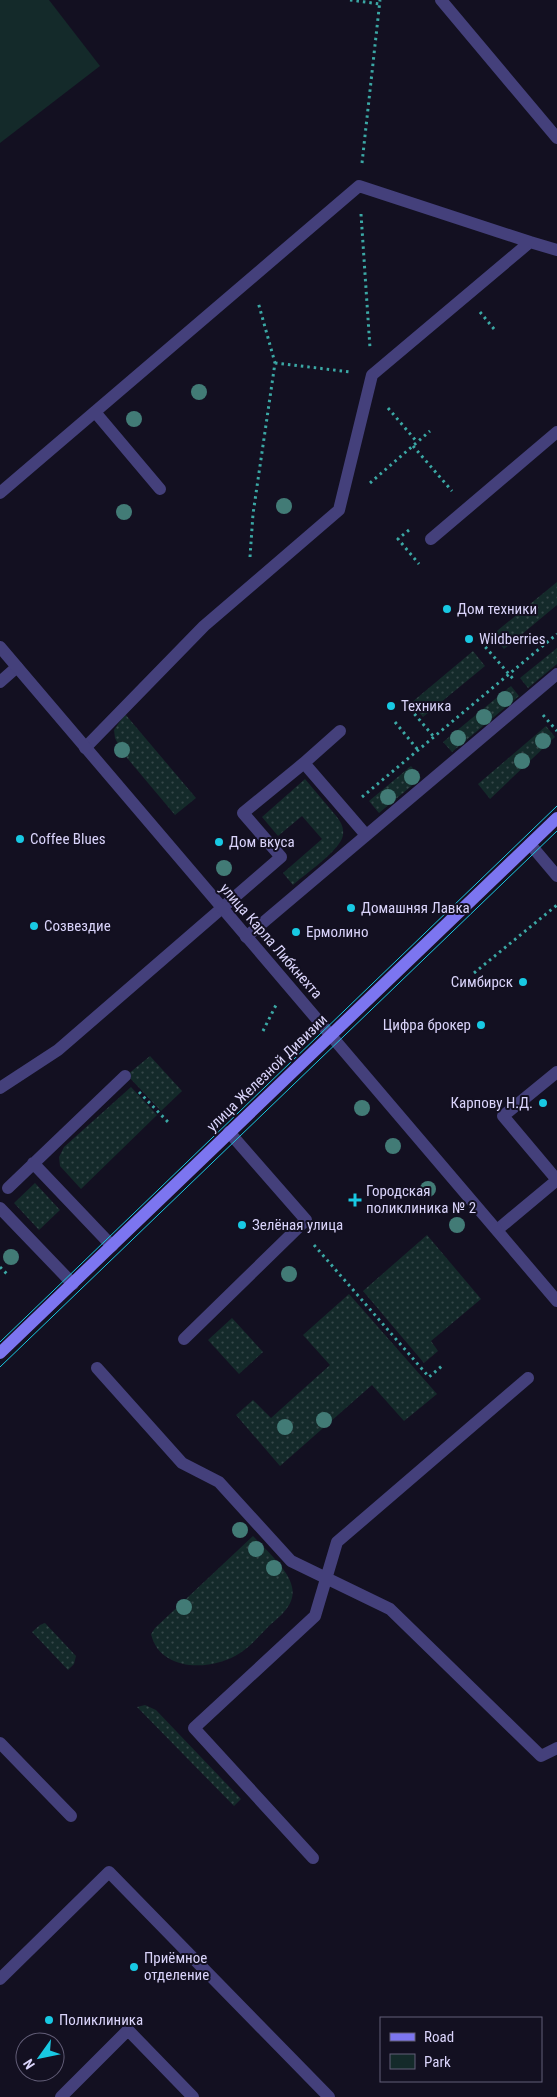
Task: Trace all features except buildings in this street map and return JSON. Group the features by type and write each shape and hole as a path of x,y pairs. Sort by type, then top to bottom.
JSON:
{"street":[{"path":"440,0 557,138"},
{"path":"0,493 359,186 557,250"},
{"path":"85,748 204,626 339,510 371,381 530,242"},
{"path":"95,412 160,489"},
{"path":"431,539 557,432"},
{"name":"улица Карла Либкнехта","path":"0,647 557,1301"},
{"path":"0,682 17,668"},
{"path":"246,937 557,674"},
{"path":"0,1088 58,1050 281,857 243,814 340,731"},
{"path":"304,763 366,835"},
{"name":"улица Железной Дивизии","path":"0,1353 557,818"},
{"path":"530,844 557,876"},
{"path":"497,1230 557,1180 504,1116 557,1072"},
{"path":"8,1188 125,1076"},
{"path":"184,1339 306,1220 229,1132"},
{"path":"33,1163 112,1246"},
{"path":"0,1208 73,1284"},
{"path":"97,1368 182,1463 219,1482 291,1561 390,1609 541,1756 557,1748"},
{"path":"313,1858 194,1728 315,1616 336,1542 528,1378"},
{"path":"0,1743 71,1816"},
{"path":"0,1980 109,1872 330,2097"},
{"path":"61,2097 128,2030 194,2097"}],"path":[{"path":"350,0 380,2 359,186 371,381 417,442"},
{"path":"248,588 254,514 275,363 252,278"},
{"path":"275,363 371,381"},
{"path":"368,484 430,431"},
{"path":"412,446 449,488"},
{"path":"406,533 398,539 419,564"},
{"path":"344,811 557,634"},
{"path":"481,642 529,698"},
{"path":"406,704 434,737"},
{"path":"395,722 418,750"},
{"path":"474,973 557,905"},
{"path":"263,1031 276,1004"},
{"path":"125,1076 168,1122"},
{"path":"299,1227 429,1377 443,1365"},
{"path":"0,1267 9,1276"}],"green space":[{"path":"0,0 49,0 100,66 0,143"},
{"path":"557,582 557,605 504,649 492,635"},
{"path":"557,648 557,664 528,688 520,678"},
{"path":"473,651 485,666 423,717 411,703"},
{"path":"511,686 519,696 452,752 443,742"},
{"path":"125,714 196,798 175,815 122,752 115,738 114,730"},
{"path":"546,726 555,737 490,799 478,784"},
{"path":"411,766 421,778 379,813 369,801"},
{"path":"305,779 341,823 343,835 336,848 322,862 293,885 283,873 322,839 302,816 278,836 262,817"},
{"path":"150,1056 182,1091 161,1111 127,1075"},
{"path":"131,1087 157,1115 81,1189 60,1166 59,1157 64,1147"},
{"path":"35,1183 60,1210 39,1230 14,1203"},
{"path":"427,1235 481,1299 431,1341 438,1351 424,1363 363,1291"},
{"path":"349,1294 437,1394 404,1421 372,1385 280,1466 236,1415 253,1400 271,1418 330,1365 303,1335"},
{"path":"232,1318 263,1352 239,1374 208,1340"},
{"path":"253,1536 276,1560 290,1580 293,1593 286,1610 248,1647 229,1659 216,1663 189,1665 176,1662 165,1656 156,1647 151,1634 155,1628"},
{"path":"45,1623 76,1656 74,1664 68,1670 32,1632"},
{"path":"145,1705 156,1710 241,1799 234,1806 137,1707"}],"tram line":[{"path":"0,1342 557,806"},
{"path":"0,1367 557,831"}],"place":[{"name":"Дом техники","path":"447,609"},
{"name":"Wildberries","path":"469,639"},
{"name":"Техника","path":"391,706"},
{"name":"Coffee Blues","path":"20,839"},
{"name":"Дом вкуса","path":"219,842"},
{"name":"Домашняя Лавка","path":"351,908"},
{"name":"Созвездие","path":"34,926"},
{"name":"Ермолино","path":"296,932"},
{"name":"Симбирск","path":"523,982"},
{"name":"Цифра брокер","path":"481,1025"},
{"name":"Карпову Н.Д.","path":"543,1103"},
{"name":"Городская поликлиника № 2","path":"355,1200"},
{"name":"Зелёная улица","path":"242,1225"},
{"name":"Приёмное отделение","path":"134,1967"},
{"name":"Поликлиника","path":"49,2020"}]}
